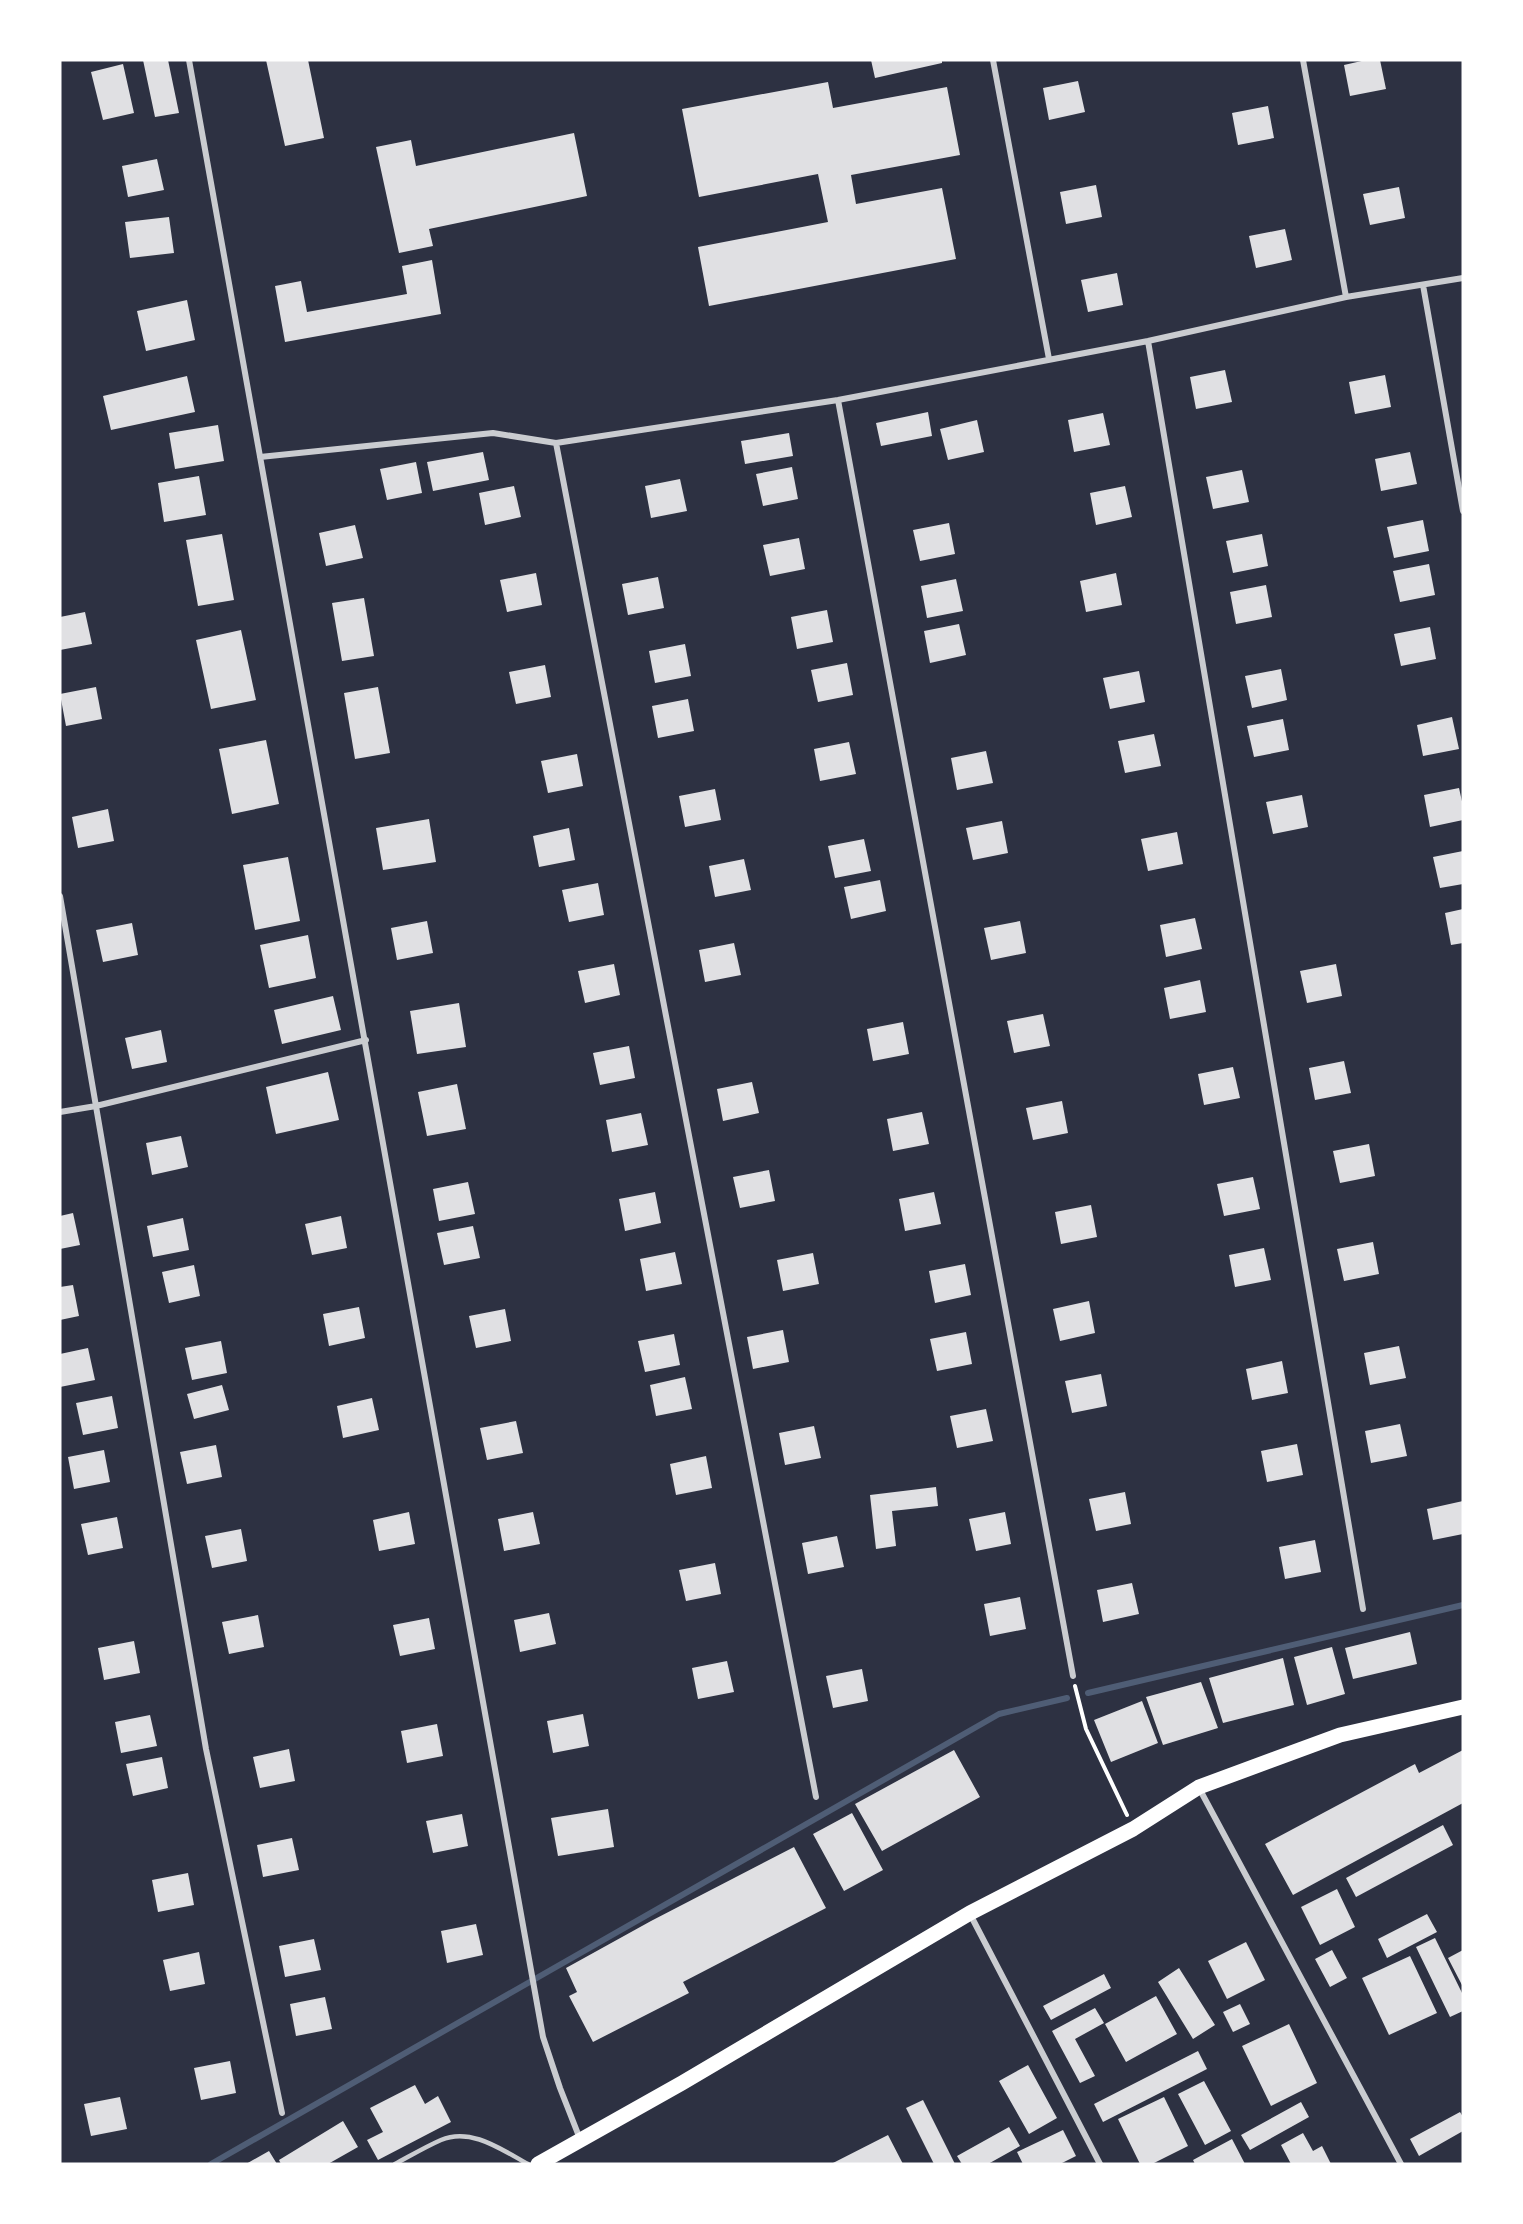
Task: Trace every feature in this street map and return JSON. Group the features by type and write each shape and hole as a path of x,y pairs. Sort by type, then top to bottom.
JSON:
{"main road":[{"path":"538,2164 692,2077 970,1913 1133,1829 1199,1787 1340,1735 1463,1707"}],"street":[{"path":"189,60 543,2037 580,2140"},
{"path":"993,60 1050,359"},
{"path":"1303,60 1346,297"},
{"path":"260,457 493,433 556,443 838,400 1148,341 1346,297 1463,279"},
{"path":"1423,285 1463,510"},
{"path":"1148,341 1363,1609"},
{"path":"838,400 1072,1676"},
{"path":"556,443 816,1797"},
{"path":"60,896 206,1749 282,2113"},
{"path":"60,1112 96,1106 366,1040"},
{"path":"1199,1787 1401,2164"},
{"path":"970,1913 1100,2164"}],"lane":[{"path":"395,2164 443,2139 457,2137 484,2140 528,2164"}],"path":[{"path":"1072,1676 1086,1729 1133,1829"}],"building":[{"path":"143,60 168,60 179,113 155,117"},
{"path":"266,60 308,60 324,138 285,146"},
{"path":"871,60 942,60 942,63 875,78"},
{"path":"1366,60 1380,60 1386,89 1350,96 1344,65"},
{"path":"123,64 134,113 103,120 91,72"},
{"path":"1078,81 1085,112 1049,120 1043,88"},
{"path":"828,82 833,108 947,87 960,155 851,175 856,204 942,188 956,259 709,306 698,247 828,222 818,174 699,197 682,109"},
{"path":"1268,106 1274,138 1238,145 1232,113"},
{"path":"574,133 587,196 429,229 433,246 399,253 376,147 411,140 416,166"},
{"path":"157,159 164,190 128,197 122,166"},
{"path":"1096,185 1102,217 1066,224 1060,192"},
{"path":"1399,187 1405,218 1370,225 1363,194"},
{"path":"169,217 174,253 130,258 125,222"},
{"path":"1285,229 1292,260 1256,268 1249,236"},
{"path":"432,260 441,314 285,342 275,286 301,281 307,312 407,294 402,266"},
{"path":"1117,273 1123,305 1088,312 1081,280"},
{"path":"187,300 195,340 146,351 137,311"},
{"path":"1225,370 1232,402 1196,409 1190,377"},
{"path":"1385,375 1391,407 1355,414 1349,382"},
{"path":"187,376 195,412 111,430 103,396"},
{"path":"928,412 932,436 881,446 876,423"},
{"path":"1103,413 1110,445 1074,452 1068,420"},
{"path":"977,420 984,452 948,460 940,429"},
{"path":"218,425 224,461 175,469 169,433"},
{"path":"789,433 793,456 745,464 741,441"},
{"path":"483,452 489,480 433,491 427,462"},
{"path":"1410,452 1417,484 1381,491 1375,459"},
{"path":"416,462 422,493 387,500 380,469"},
{"path":"792,467 798,499 763,506 756,474"},
{"path":"1242,470 1249,502 1213,509 1206,477"},
{"path":"199,476 206,515 164,522 158,483"},
{"path":"680,479 687,511 651,518 645,486"},
{"path":"514,486 521,517 485,525 479,493"},
{"path":"1125,486 1132,517 1096,525 1090,493"},
{"path":"1423,520 1429,551 1394,558 1387,527"},
{"path":"949,523 955,554 920,561 913,530"},
{"path":"355,525 363,558 326,566 319,533"},
{"path":"222,534 234,600 198,606 186,540"},
{"path":"1262,534 1268,566 1233,573 1226,541"},
{"path":"799,538 805,569 770,576 763,545"},
{"path":"1429,564 1435,595 1400,602 1393,571"},
{"path":"536,573 542,605 507,612 500,580"},
{"path":"1116,573 1122,605 1086,612 1080,581"},
{"path":"658,577 664,608 628,615 622,584"},
{"path":"956,579 963,611 927,618 921,586"},
{"path":"1266,585 1272,617 1236,624 1230,592"},
{"path":"364,598 374,656 342,661 332,603"},
{"path":"827,610 833,642 797,649 791,617"},
{"path":"85,612 92,644 60,650 60,617"},
{"path":"959,624 966,655 930,663 924,631"},
{"path":"1430,627 1436,659 1401,666 1394,634"},
{"path":"241,630 256,700 211,709 196,640"},
{"path":"685,644 691,676 655,683 649,651"},
{"path":"847,663 853,695 818,702 811,670"},
{"path":"545,665 551,697 516,704 509,672"},
{"path":"1281,669 1287,700 1252,708 1245,676"},
{"path":"1139,671 1145,702 1110,709 1103,678"},
{"path":"96,687 102,719 66,726 60,694"},
{"path":"378,687 390,753 355,759 344,693"},
{"path":"688,699 694,731 658,738 652,706"},
{"path":"1452,717 1459,749 1423,756 1417,725"},
{"path":"1283,719 1289,750 1254,757 1247,726"},
{"path":"1154,734 1161,766 1125,773 1118,741"},
{"path":"266,740 279,804 232,814 219,749"},
{"path":"849,742 856,774 820,781 814,749"},
{"path":"986,751 993,783 957,790 951,758"},
{"path":"577,754 583,786 548,793 541,761"},
{"path":"1459,788 1463,820 1430,827 1424,795"},
{"path":"715,789 721,820 685,827 679,796"},
{"path":"1302,795 1308,827 1273,834 1266,802"},
{"path":"108,809 114,841 78,848 72,817"},
{"path":"429,819 436,862 383,870 376,828"},
{"path":"1002,821 1008,853 973,860 966,828"},
{"path":"569,828 575,860 539,867 533,836"},
{"path":"1177,832 1183,864 1148,871 1141,839"},
{"path":"864,839 871,871 835,878 828,846"},
{"path":"1463,851 1463,884 1440,888 1433,857"},
{"path":"288,857 300,921 255,930 243,865"},
{"path":"744,859 751,890 715,897 709,866"},
{"path":"880,880 886,911 851,919 844,887"},
{"path":"598,883 604,915 569,922 562,890"},
{"path":"1463,909 1463,943 1451,945 1445,913"},
{"path":"1195,918 1202,949 1166,957 1160,925"},
{"path":"427,921 433,953 397,960 391,928"},
{"path":"1020,921 1026,953 991,960 984,928"},
{"path":"132,923 138,955 103,962 96,930"},
{"path":"308,935 316,978 269,988 260,945"},
{"path":"734,943 741,975 705,982 699,950"},
{"path":"614,964 620,995 585,1003 578,971"},
{"path":"1336,964 1342,996 1307,1003 1300,971"},
{"path":"1200,980 1206,1012 1170,1019 1164,988"},
{"path":"333,996 341,1030 282,1044 274,1010"},
{"path":"459,1003 466,1047 417,1054 410,1011"},
{"path":"1043,1014 1050,1046 1014,1053 1007,1021"},
{"path":"903,1022 909,1054 873,1061 867,1029"},
{"path":"161,1030 167,1062 132,1069 125,1038"},
{"path":"629,1046 635,1078 600,1085 593,1053"},
{"path":"1344,1061 1351,1093 1315,1100 1309,1068"},
{"path":"1233,1067 1240,1098 1204,1105 1198,1074"},
{"path":"328,1072 339,1120 276,1134 266,1087"},
{"path":"752,1082 759,1113 723,1121 717,1089"},
{"path":"457,1084 466,1129 427,1136 418,1092"},
{"path":"1062,1101 1068,1133 1033,1140 1026,1108"},
{"path":"922,1112 929,1144 893,1151 887,1119"},
{"path":"641,1113 648,1145 612,1152 606,1120"},
{"path":"181,1136 188,1167 152,1175 146,1143"},
{"path":"1369,1144 1375,1176 1340,1183 1333,1151"},
{"path":"769,1170 775,1201 740,1208 733,1177"},
{"path":"1253,1177 1260,1209 1224,1216 1217,1184"},
{"path":"468,1182 475,1214 439,1221 433,1189"},
{"path":"655,1192 661,1223 625,1231 619,1199"},
{"path":"934,1192 941,1224 905,1231 899,1199"},
{"path":"1091,1205 1097,1237 1061,1244 1055,1212"},
{"path":"73,1213 80,1245 60,1249 60,1216"},
{"path":"341,1216 347,1248 312,1255 305,1224"},
{"path":"183,1218 189,1250 153,1257 147,1226"},
{"path":"473,1226 480,1258 444,1265 437,1233"},
{"path":"1373,1242 1379,1274 1344,1281 1337,1249"},
{"path":"1264,1248 1271,1280 1235,1287 1229,1255"},
{"path":"675,1252 682,1284 646,1291 640,1259"},
{"path":"813,1253 819,1284 783,1291 777,1260"},
{"path":"965,1264 971,1295 935,1303 929,1271"},
{"path":"194,1265 200,1296 169,1303 162,1272"},
{"path":"73,1285 79,1316 60,1320 60,1287"},
{"path":"1089,1301 1095,1333 1060,1341 1053,1309"},
{"path":"359,1307 365,1338 329,1346 323,1314"},
{"path":"505,1309 511,1341 476,1348 469,1316"},
{"path":"783,1330 789,1362 753,1369 747,1337"},
{"path":"966,1332 972,1364 937,1371 930,1339"},
{"path":"674,1334 680,1365 645,1372 638,1341"},
{"path":"221,1341 227,1373 192,1380 185,1348"},
{"path":"1399,1346 1406,1378 1370,1385 1364,1353"},
{"path":"88,1348 95,1380 60,1387 60,1354"},
{"path":"1282,1361 1288,1393 1252,1400 1246,1369"},
{"path":"1101,1374 1107,1406 1072,1413 1065,1381"},
{"path":"685,1377 692,1409 656,1416 650,1385"},
{"path":"222,1385 229,1410 194,1419 187,1394"},
{"path":"112,1396 118,1428 83,1435 76,1403"},
{"path":"372,1398 379,1430 343,1438 337,1406"},
{"path":"986,1409 993,1441 957,1448 950,1416"},
{"path":"516,1421 523,1453 487,1460 480,1428"},
{"path":"1400,1424 1407,1456 1371,1463 1365,1431"},
{"path":"814,1426 821,1458 785,1465 779,1433"},
{"path":"1297,1444 1303,1475 1267,1482 1261,1451"},
{"path":"216,1445 222,1477 187,1484 180,1452"},
{"path":"104,1450 110,1482 74,1489 68,1457"},
{"path":"706,1456 712,1488 676,1495 670,1464"},
{"path":"936,1487 938,1506 892,1511 896,1546 876,1549 870,1495"},
{"path":"1125,1492 1131,1524 1096,1531 1089,1499"},
{"path":"1463,1501 1463,1534 1433,1540 1427,1509"},
{"path":"409,1512 415,1544 379,1551 373,1520"},
{"path":"533,1512 540,1544 504,1551 498,1519"},
{"path":"1005,1512 1011,1544 976,1551 969,1519"},
{"path":"117,1517 123,1548 88,1555 81,1524"},
{"path":"241,1529 247,1561 212,1568 205,1536"},
{"path":"837,1536 844,1567 808,1574 802,1543"},
{"path":"1315,1540 1321,1572 1285,1579 1279,1547"},
{"path":"715,1563 721,1594 686,1601 679,1570"},
{"path":"1132,1583 1139,1614 1103,1622 1097,1590"},
{"path":"1020,1597 1026,1629 990,1636 984,1604"},
{"path":"549,1613 556,1644 520,1652 514,1620"},
{"path":"258,1615 264,1647 229,1654 222,1622"},
{"path":"429,1618 435,1649 400,1656 393,1625"},
{"path":"1410,1632 1417,1664 1353,1679 1345,1648"},
{"path":"134,1641 140,1673 104,1680 98,1648"},
{"path":"1332,1647 1345,1694 1307,1705 1294,1657"},
{"path":"1283,1658 1294,1705 1223,1723 1209,1678"},
{"path":"727,1661 734,1692 698,1699 692,1668"},
{"path":"862,1669 868,1701 833,1708 826,1676"},
{"path":"1201,1682 1218,1728 1163,1745 1146,1697"},
{"path":"1142,1701 1158,1743 1111,1762 1094,1720"},
{"path":"583,1714 589,1746 553,1753 547,1721"},
{"path":"150,1715 157,1746 121,1753 115,1722"},
{"path":"437,1724 443,1756 407,1763 401,1731"},
{"path":"289,1749 295,1781 260,1788 253,1757"},
{"path":"954,1750 980,1797 882,1851 855,1804"},
{"path":"1463,1750 1463,1803 1293,1895 1265,1844 1415,1764 1419,1773"},
{"path":"162,1757 168,1788 133,1796 126,1764"},
{"path":"608,1809 614,1847 558,1856 551,1818"},
{"path":"852,1813 883,1870 844,1891 813,1834"},
{"path":"462,1814 468,1846 433,1853 426,1821"},
{"path":"1443,1825 1453,1845 1356,1897 1346,1878"},
{"path":"292,1838 299,1870 263,1877 257,1845"},
{"path":"794,1847 826,1908 683,1982 689,1993 593,2042 569,1996 577,1992 566,1968"},
{"path":"188,1873 194,1905 158,1912 152,1880"},
{"path":"1337,1889 1355,1927 1320,1945 1301,1907"},
{"path":"1427,1914 1437,1932 1387,1958 1378,1939"},
{"path":"476,1924 483,1955 447,1963 441,1931"},
{"path":"1435,1938 1463,1995 1463,2011 1450,2017 1416,1947"},
{"path":"314,1939 321,1970 285,1977 279,1946"},
{"path":"1246,1942 1265,1980 1227,1999 1208,1961"},
{"path":"1332,1950 1347,1978 1330,1987 1315,1959"},
{"path":"1463,1950 1463,1987 1448,1958"},
{"path":"199,1952 205,1984 170,1991 163,1960"},
{"path":"1410,1956 1437,2013 1389,2035 1362,1978"},
{"path":"1179,1968 1215,2025 1193,2039 1158,1982"},
{"path":"1104,1974 1111,1988 1051,2020 1043,2006"},
{"path":"1156,1996 1177,2034 1126,2062 1105,2024"},
{"path":"325,1997 332,2029 296,2036 290,2004"},
{"path":"1240,2004 1250,2024 1233,2032 1223,2012"},
{"path":"1095,2008 1104,2023 1075,2039 1095,2076 1080,2083 1052,2031"},
{"path":"1289,2024 1317,2083 1271,2106 1242,2046"},
{"path":"1198,2051 1207,2069 1103,2122 1094,2104"},
{"path":"230,2061 236,2093 201,2100 194,2068"},
{"path":"1028,2065 1057,2118 1029,2134 999,2081"},
{"path":"1204,2081 1231,2131 1205,2145 1178,2094"},
{"path":"415,2085 425,2104 438,2096 451,2122 378,2160 367,2140 383,2132 370,2108"},
{"path":"120,2097 127,2129 91,2136 84,2104"},
{"path":"1164,2097 1188,2146 1152,2164 1140,2164 1118,2119"},
{"path":"923,2100 955,2164 934,2164 906,2108"},
{"path":"1301,2102 1309,2117 1250,2150 1241,2135"},
{"path":"1460,2112 1463,2117 1463,2131 1419,2156 1410,2139"},
{"path":"343,2121 358,2147 328,2164 281,2164 279,2160"},
{"path":"1009,2127 1020,2146 988,2164 962,2164 957,2156"},
{"path":"1063,2130 1076,2156 1060,2164 1023,2164 1017,2152"},
{"path":"1303,2133 1313,2151 1322,2146 1331,2164 1291,2164 1281,2145"},
{"path":"888,2135 903,2164 831,2164"},
{"path":"1232,2139 1245,2164 1195,2164 1193,2160"},
{"path":"269,2151 277,2164 246,2164"}],"waterway":[{"path":"1088,1693 1463,1605"},
{"path":"211,2164 999,1714 1067,1698"}]}
